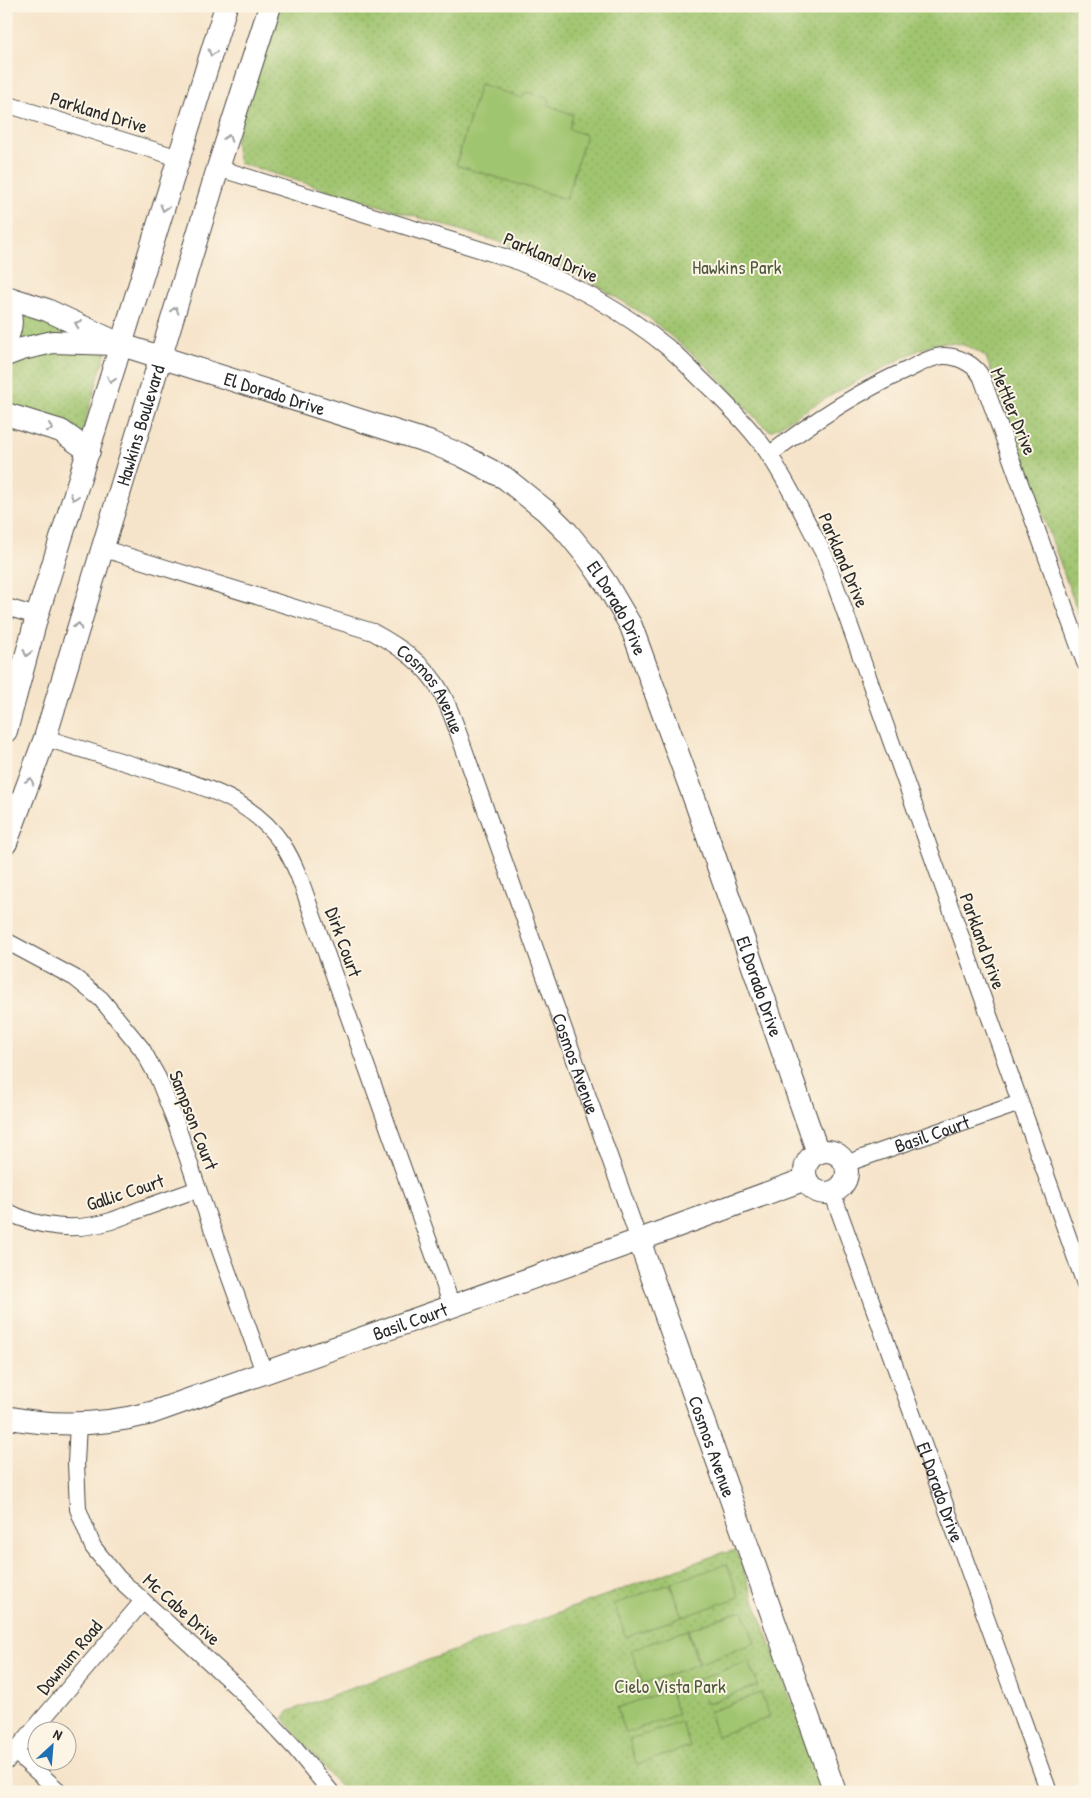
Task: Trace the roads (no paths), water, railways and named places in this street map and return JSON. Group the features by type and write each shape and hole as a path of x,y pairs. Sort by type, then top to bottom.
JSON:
{"street":[{"path":"6,731 37,616 226,6"},
{"name":"Hawkins Boulevard","path":"6,843 13,806 45,738 101,548 270,6"},
{"name":"Parkland Drive","path":"6,104 179,158"},
{"name":"Parkland Drive","path":"218,168 514,260 547,273 591,295 636,323 667,347 731,408 769,455 799,506 825,556 1085,1284"},
{"path":"6,297 47,310 122,344"},
{"path":"6,305 10,311 12,324 6,340"},
{"path":"6,355 22,348 53,342 122,344"},
{"name":"El Dorado Drive","path":"122,344 432,442 505,478 546,511 567,532 607,585 631,626 696,803 818,1153"},
{"name":"Mettler Drive","path":"769,455 808,425 884,379 925,361 944,356 962,360 972,365 982,378 1085,663"},
{"path":"6,414 62,431 89,451"},
{"name":"Cosmos Avenue","path":"101,548 373,632 398,646 435,680 443,694 464,749 835,1792"},
{"path":"6,606 37,616"},
{"name":"Dirk Court","path":"45,738 214,790 252,813 270,828 283,845 293,865 315,922 452,1306"},
{"name":"Sampson Court","path":"6,941 75,978 101,999 136,1042 158,1078 176,1123 264,1372"},
{"name":"Basil Court","path":"845,1164 1020,1103"},
{"path":"818,1153 834,1153 845,1164 847,1173 845,1181 840,1188 832,1192 816,1191 806,1179 807,1163 811,1157 818,1153"},
{"name":"Basil Court","path":"6,1417 54,1423 78,1423 102,1422 144,1414 640,1240 806,1179"},
{"name":"Gallic Court","path":"6,1211 21,1219 45,1225 66,1228 86,1226 109,1221 198,1189"},
{"name":"El Dorado Drive","path":"832,1192 1049,1792"},
{"name":"Mc Cabe Drive","path":"78,1423 76,1463 78,1509 93,1546 118,1578 240,1689 295,1748 331,1792"},
{"name":"Downum Road","path":"9,1753 143,1601"},
{"path":"9,1753 60,1792"}],"park label":[{"name":"Hawkins Park","path":"737,267"},
{"name":"Cielo Vista Park","path":"670,1686"}]}
